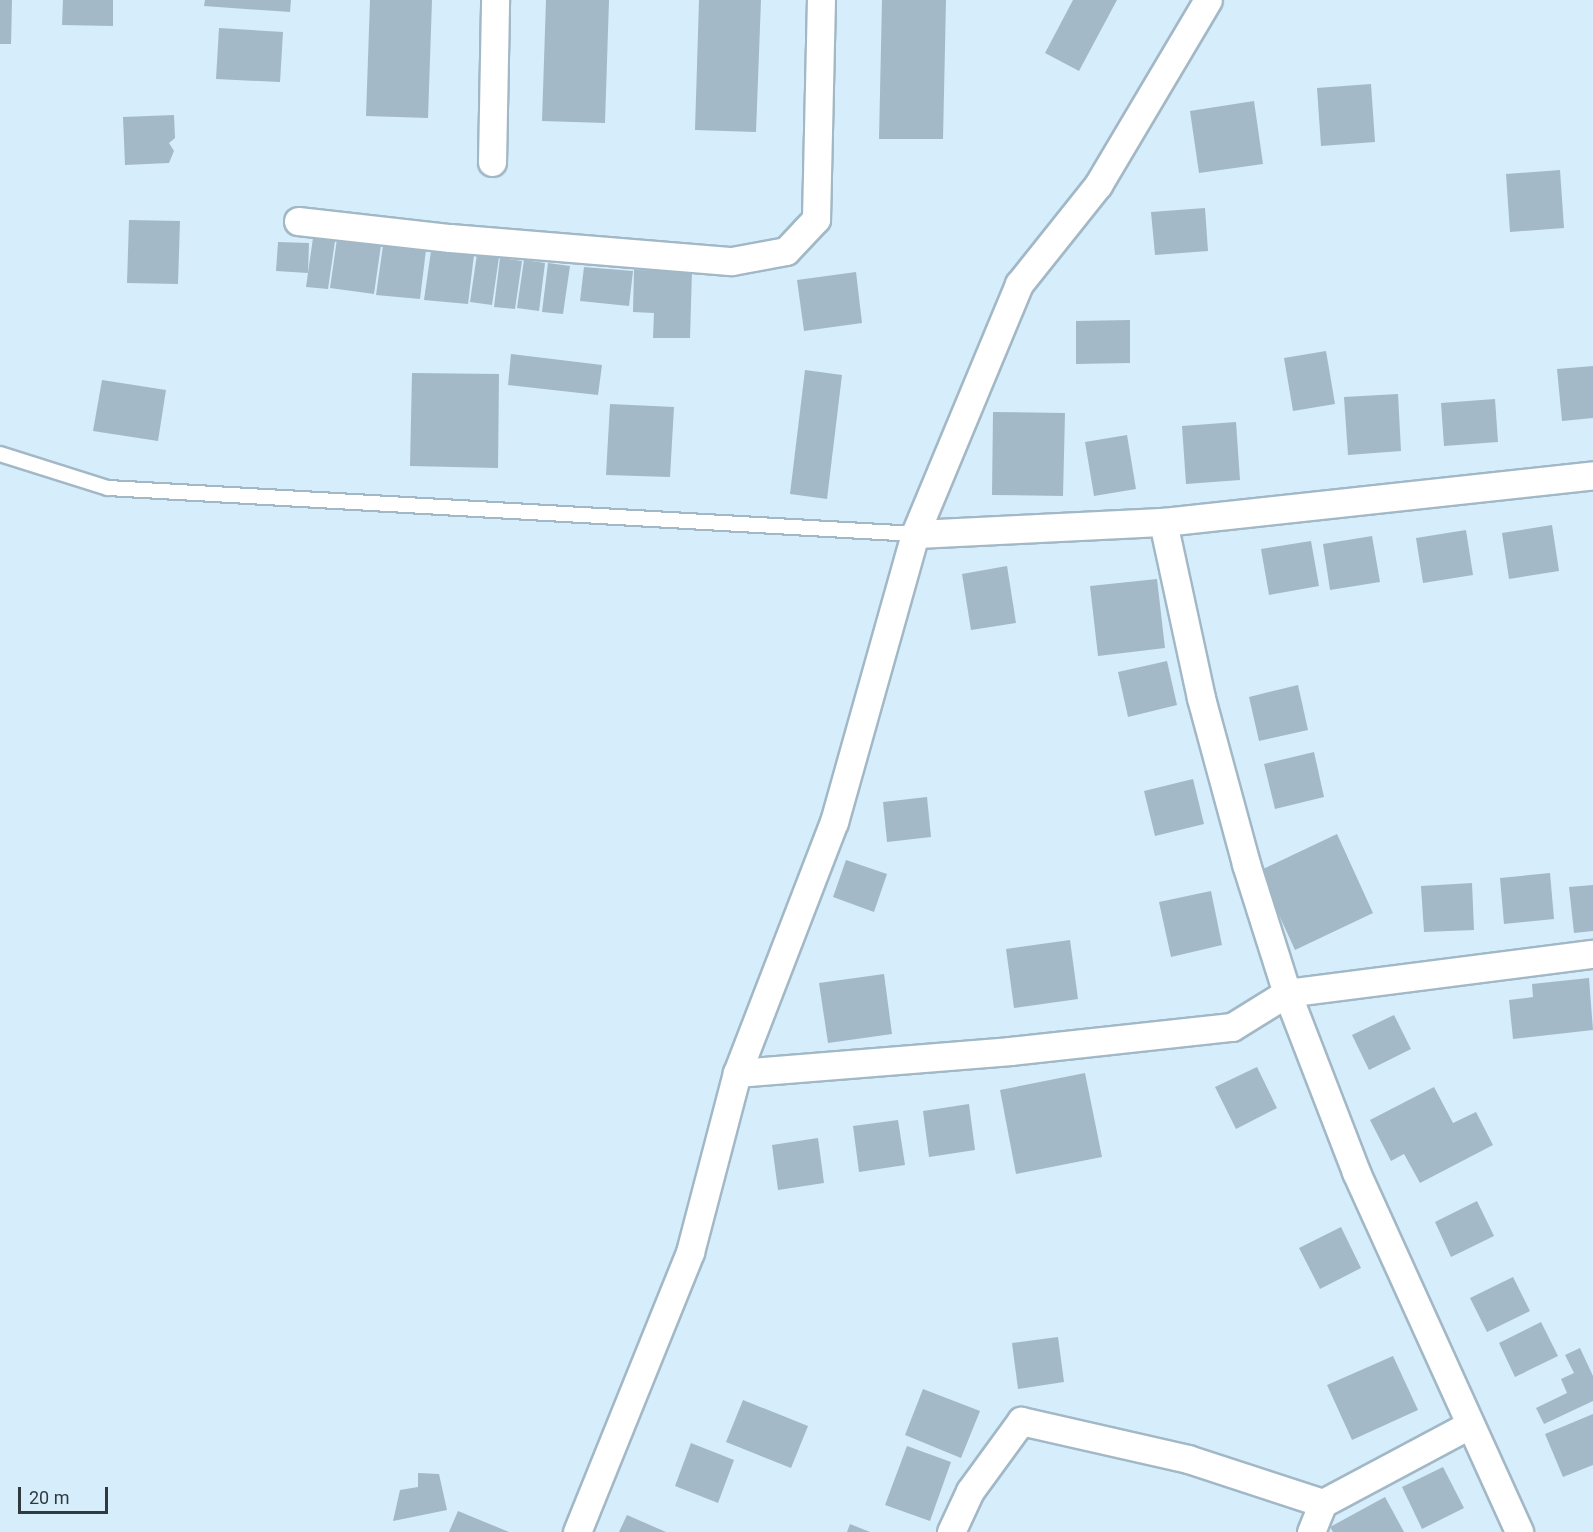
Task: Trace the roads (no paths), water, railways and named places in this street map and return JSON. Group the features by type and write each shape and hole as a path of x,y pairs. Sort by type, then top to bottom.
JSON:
{"street":[{"path":"492,162 495,0"},
{"path":"298,221 450,238 710,260 732,261 786,251 816,219 821,0"},
{"path":"576,1532 690,1252 737,1073 834,822 915,534 1019,284 1098,185 1208,0"},
{"path":"915,534 1163,522 1593,475"},
{"path":"1163,522 1201,698 1246,864 1287,993 1356,1172 1519,1532"},
{"path":"737,1073 1010,1051 1232,1027 1287,993 1593,954"},
{"path":"951,1532 970,1491 1021,1421 1188,1459 1323,1503"},
{"path":"1311,1532 1323,1503 1469,1425"}],"lane":[{"path":"0,454 108,488 915,534"}]}
